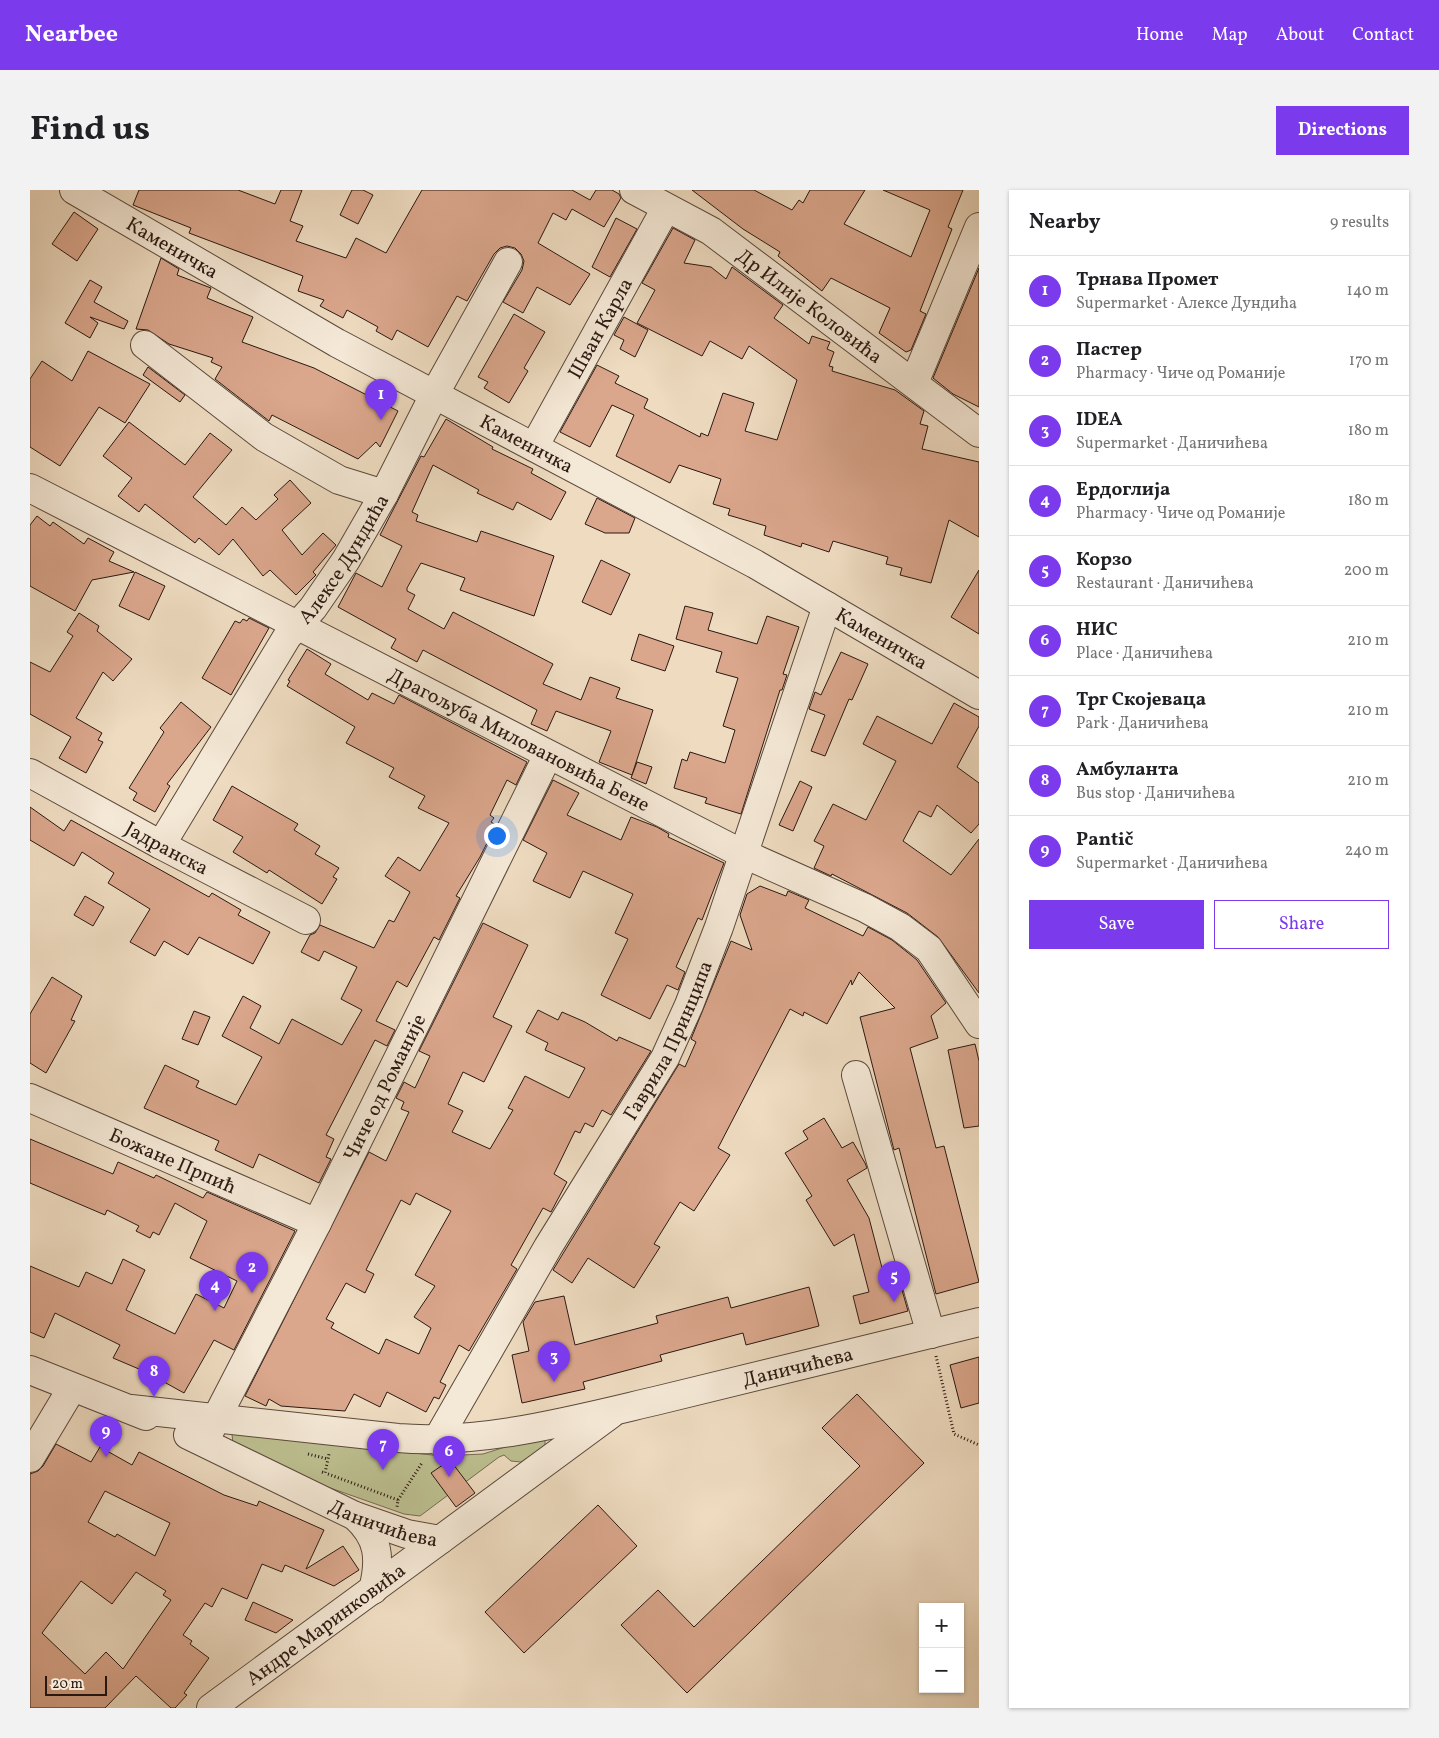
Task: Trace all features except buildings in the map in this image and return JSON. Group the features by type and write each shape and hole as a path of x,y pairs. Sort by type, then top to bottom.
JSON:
{"street":[{"name":"Каменичка","path":"74,190 337,343 755,564 979,695"},
{"name":"Др Илије Коловића","path":"634,190 711,231 979,433"},
{"name":"Шван Карла","path":"534,447 666,208"},
{"path":"914,383 979,227"},
{"name":"Алексе Дундића","path":"161,845 287,637 313,608 346,560 384,494 434,395 508,262"},
{"path":"146,346 264,437 339,480 384,494"},
{"name":"Драгољуба Миловановића Бене","path":"30,488 743,854 865,908 915,937 929,949 979,1024"},
{"name":"Гаврила Принципа","path":"437,1440 548,1247 665,1058 703,969 827,606"},
{"name":"Чиче од Романије","path":"204,1442 316,1223 548,755"},
{"name":"Јадранска","path":"30,772 161,845 306,920"},
{"path":"856,1076 931,1334"},
{"name":"Божане Прпић","path":"30,1098 316,1223"},
{"name":"Даничићева","path":"131,1409 437,1440 475,1438 616,1410 979,1322"},
{"name":"Даничићева","path":"30,1370 72,1388 131,1409 204,1442 355,1516 407,1534 440,1540 616,1410"},
{"path":"30,1458 72,1388"},
{"path":"527,1428 548,1430 554,1433 558,1441 556,1456"},
{"path":"355,1516 367,1527 375,1542 377,1571 373,1590"},
{"name":"Андре Маринковића","path":"212,1708 440,1540"}],"path":[{"path":"931,1334 954,1434 979,1444"},
{"path":"301,1452 328,1459 335,1431"},
{"path":"398,1500 437,1440"}],"green space":[{"path":"236,1433 441,1456 483,1454 521,1442 545,1439 545,1447 521,1462 511,1461 504,1455 499,1457 420,1516 404,1514 302,1478 233,1442 232,1435"}],"place":[{"name":"Трнава Промет","path":"381,420"},
{"name":"Пастер","path":"252,1293"},
{"name":"Корзо","path":"894,1302"},
{"name":"Ердоглија","path":"215,1311"},
{"name":"IDEA","path":"554,1382"},
{"name":"Амбуланта","path":"154,1397"},
{"name":"Pantič","path":"106,1457"},
{"name":"Трг Скојеваца","path":"383,1470"},
{"name":"НИС","path":"449,1477"}]}
